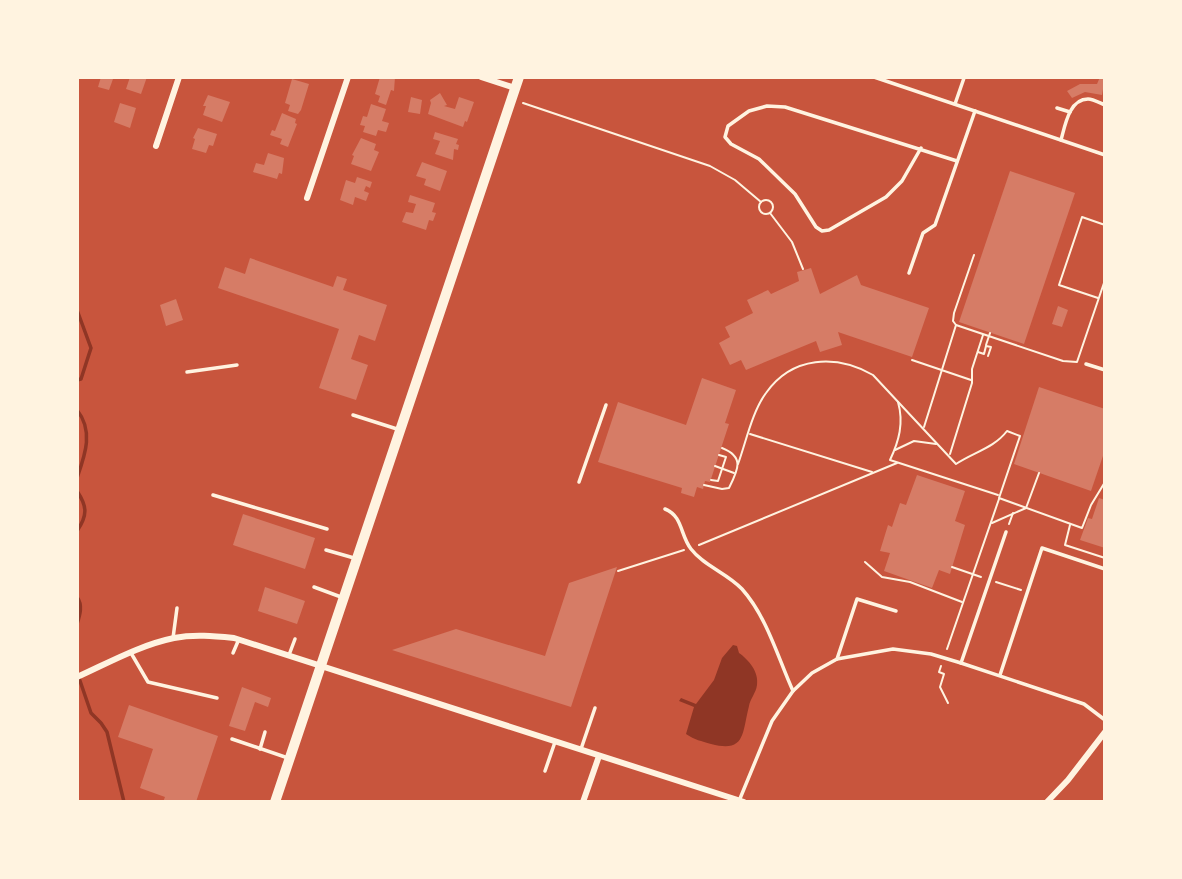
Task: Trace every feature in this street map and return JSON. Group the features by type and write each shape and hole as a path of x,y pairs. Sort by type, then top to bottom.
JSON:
{"main road":[{"path":"275,802 519,77"}],"street":[{"path":"156,146 179,77"},
{"path":"307,198 348,77"},
{"path":"481,77 516,88"},
{"path":"77,677 173,638 203,635 239,639 741,801"},
{"path":"1047,802 1105,732"},
{"path":"583,802 599,756"}],"lane":[{"path":"874,77 1105,155"},
{"path":"955,104 964,78"},
{"path":"1061,140 1070,112 1078,102 1088,99 1105,105"},
{"path":"921,148 902,181 886,197 829,230 822,231 816,227 795,194 759,159 731,144 725,137 725,132 728,126 749,111 767,106 785,107 921,148 957,162"},
{"path":"1057,108 1070,112"},
{"path":"909,273 923,233 935,225 975,111"},
{"path":"1086,364 1105,370"},
{"path":"187,372 237,365"},
{"path":"579,482 606,405"},
{"path":"353,415 402,431"},
{"path":"213,495 327,529"},
{"path":"665,509 680,522 690,548 740,587 750,600 763,622 793,691"},
{"path":"961,663 1006,532"},
{"path":"1000,676 1042,548 1105,569"},
{"path":"326,550 357,559"},
{"path":"314,587 343,598"},
{"path":"837,659 857,599 897,611"},
{"path":"173,638 177,608"},
{"path":"233,653 239,639"},
{"path":"289,655 295,639"},
{"path":"741,801 772,721 793,691 812,673 837,659 893,649 931,654 1084,704 1105,720"},
{"path":"131,653 148,682 217,698"},
{"path":"581,750 594,708"},
{"path":"260,749 265,732"},
{"path":"232,739 290,758"},
{"path":"545,771 555,741"}],"path":[{"path":"512,99 710,166 735,180 761,202"},
{"path":"761,202 761,212 770,213 783,228 803,270"},
{"path":"761,202 772,202 773,209 770,213"},
{"path":"1099,298 1059,285 1082,217 1105,225"},
{"path":"974,254 954,313 953,321 956,326 1063,361 1077,362 1105,280"},
{"path":"923,428 956,326"},
{"path":"977,352 984,354 986,346 991,347 988,356 983,354 986,343 990,333"},
{"path":"949,457 983,334"},
{"path":"912,360 972,381"},
{"path":"704,485 729,488 766,392 793,370 809,364 841,361 858,366 873,375 956,464 970,454 998,443 1007,431 1020,436 946,651"},
{"path":"897,400 901,413 900,431 890,460 897,463 999,496 1082,528 1091,505 1105,482"},
{"path":"749,434 873,473"},
{"path":"894,451 914,441 938,444"},
{"path":"722,448 732,452 738,464"},
{"path":"711,480 718,481 726,457 719,455"},
{"path":"618,572 690,548 897,463"},
{"path":"715,466 734,473"},
{"path":"991,523 1026,508 1039,473"},
{"path":"1006,532 1013,513"},
{"path":"1071,524 1065,545 1105,558"},
{"path":"865,562 881,577 910,582 963,603"},
{"path":"952,567 1013,588"},
{"path":"941,665 939,672 944,674 940,687 948,703"}],"shaded area":[{"path":"733,645 737,646 739,653 752,667 757,685 740,739 731,746 722,746 686,734 694,707 679,701 681,698 696,704 714,680 722,658"}],"building":[{"path":"101,77 113,79 109,90 98,87"},
{"path":"130,77 147,77 141,94 126,89"},
{"path":"380,77 395,77 394,91 391,90 386,105 378,102 380,96 375,94"},
{"path":"1100,77 1105,77 1102,95 1085,92 1072,98 1067,91 1080,84 1097,84"},
{"path":"292,79 309,84 298,114 288,111 290,105 285,103"},
{"path":"440,93 447,105 444,106 455,109 459,97 474,102 463,127 428,114 430,100"},
{"path":"208,95 230,102 222,122 203,115 206,106 203,106"},
{"path":"411,97 422,100 420,114 408,112"},
{"path":"120,103 136,108 130,128 114,122"},
{"path":"371,104 386,109 382,121 389,123 386,132 378,130 376,136 363,132 365,126 360,125 363,116 367,117"},
{"path":"282,113 296,119 297,124 288,147 280,144 282,139 270,135 272,130 275,131"},
{"path":"198,128 217,134 213,146 209,145 206,153 192,149"},
{"path":"435,132 458,139 458,150 454,149 453,160 435,154 440,141 433,139"},
{"path":"361,138 376,144 374,150 379,152 371,171 351,164 352,155"},
{"path":"268,153 284,158 282,174 279,173 277,179 253,172 256,163 264,165"},
{"path":"422,162 447,171 440,191 424,185 426,179 416,176"},
{"path":"1010,171 1075,193 1024,344 959,322"},
{"path":"357,177 372,182 370,188 366,186 364,191 369,193 366,201 355,197 353,205 340,200 346,180 355,183"},
{"path":"410,195 435,203 432,212 436,213 433,221 429,220 426,230 402,222 406,212 413,213 416,204 408,202"},
{"path":"250,258 333,287 337,276 347,279 343,290 387,305 375,341 359,335 351,359 368,365 356,400 319,388 339,329 218,288 225,267 245,274"},
{"path":"811,268 820,294 857,275 861,285 929,308 912,357 838,332 842,345 820,352 816,341 746,370 741,360 730,365 719,343 730,337 725,327 753,313 747,300 768,290 771,294 799,281 797,272"},
{"path":"176,299 183,320 166,326 160,305"},
{"path":"1058,306 1068,310 1062,327 1052,324"},
{"path":"702,378 736,390 725,423 729,424 710,482 705,481 703,489 697,487 694,497 681,493 682,488 598,462 618,402 686,425"},
{"path":"1039,387 1105,409 1105,450 1091,491 1014,464"},
{"path":"917,475 965,491 955,521 965,525 950,574 939,570 932,588 884,571 890,553 880,551 888,525 892,527 900,503 906,505"},
{"path":"1099,498 1105,500 1105,548 1080,540 1088,518 1092,519"},
{"path":"243,514 315,538 305,569 233,545"},
{"path":"617,567 571,707 392,650 456,629 545,656 569,583"},
{"path":"265,587 305,601 297,624 258,611"},
{"path":"242,687 271,698 268,707 255,702 245,731 229,726"},
{"path":"129,705 218,736 196,802 163,802 165,797 140,788 153,749 118,737"}],"waterway":[{"path":"77,310 91,348 81,379 77,380"},
{"path":"77,410 87,435 77,478"},
{"path":"77,491 85,511 77,531"},
{"path":"77,597 80,607 77,624"},
{"path":"77,672 91,713 107,732 124,802"}]}
